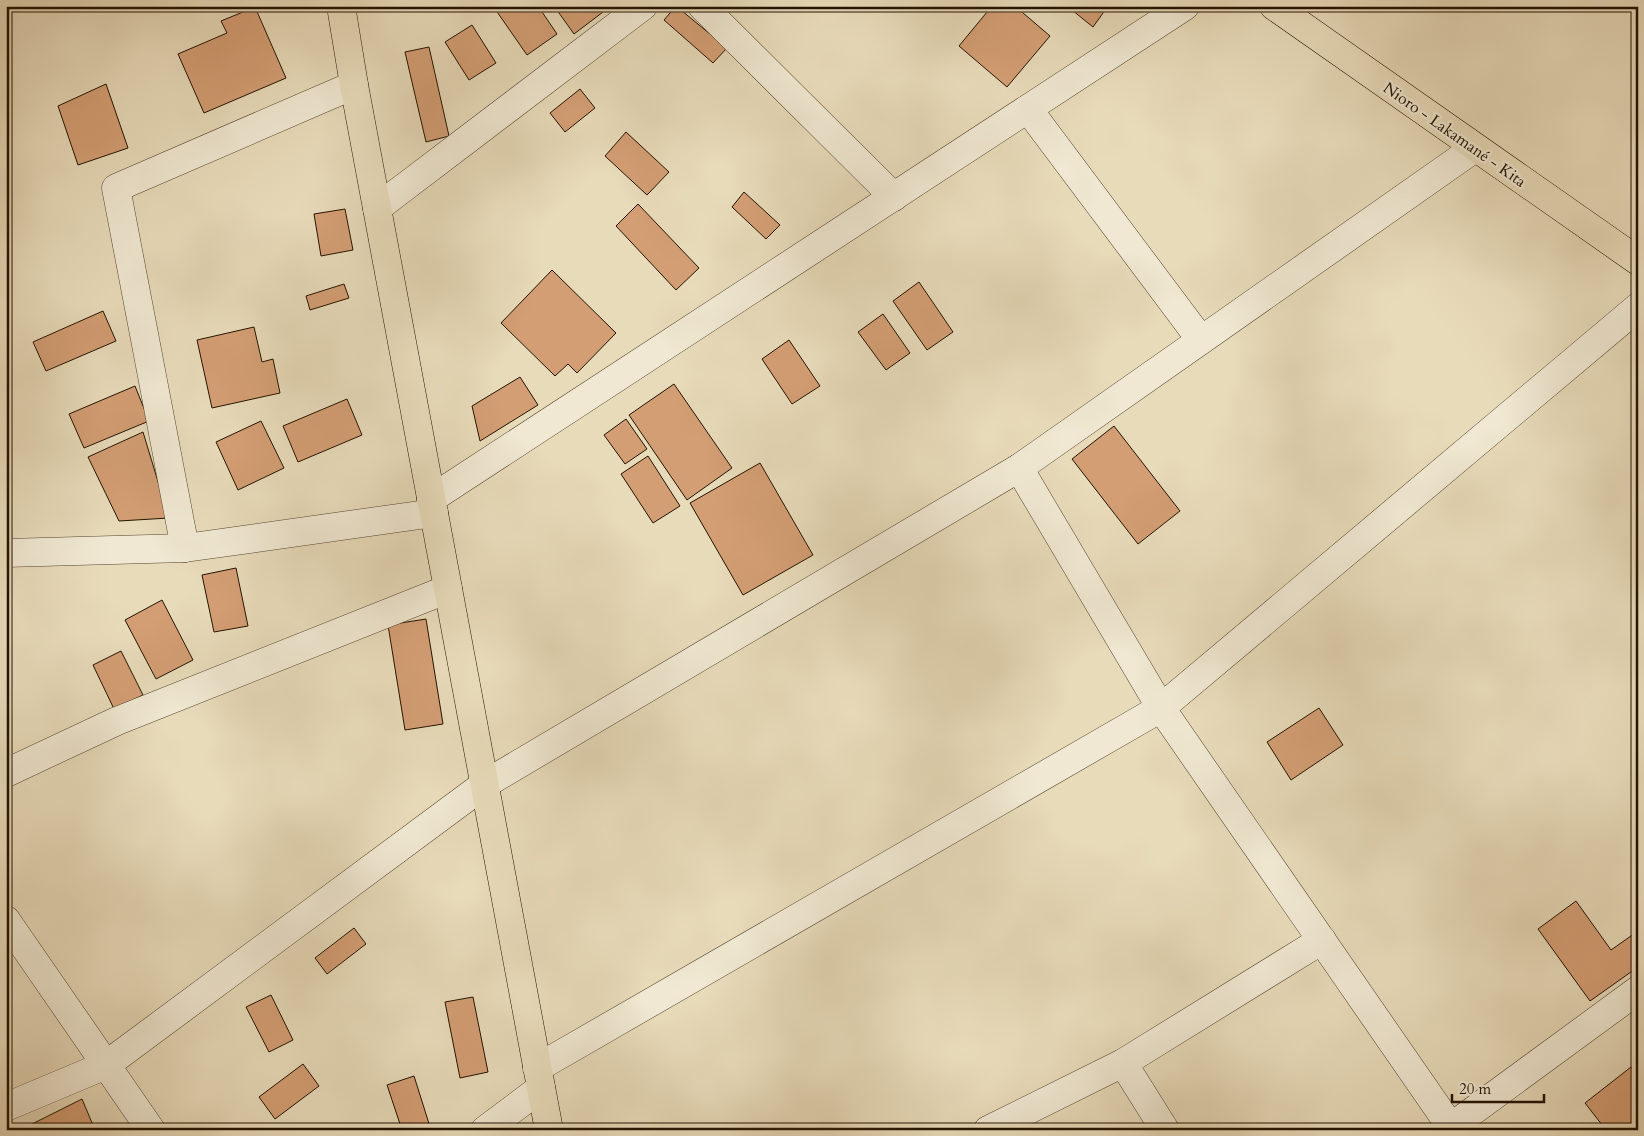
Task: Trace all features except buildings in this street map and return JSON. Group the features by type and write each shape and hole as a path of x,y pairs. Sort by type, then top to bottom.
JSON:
{"main road":[{"path":"341,6 354,85 549,1130"},
{"name":"Nioro - Lakamané - Kita","path":"1274,6 1638,261"}],"street":[{"path":"377,208 643,6"},
{"path":"702,6 894,197"},
{"path":"6,553 185,548 432,506 894,197 1185,6"},
{"path":"185,548 116,188 354,85"},
{"path":"1028,109 1201,340"},
{"path":"6,1107 106,1065 485,784 1019,468 1475,148"},
{"path":"485,1130 539,1078 1161,708 1638,307"},
{"path":"1019,468 1161,708 1452,1128 1638,990"},
{"path":"6,772 117,721 448,589"},
{"path":"6,920 151,1130"},
{"path":"988,1130 1123,1063 1322,940"},
{"path":"1123,1063 1165,1130"}]}
